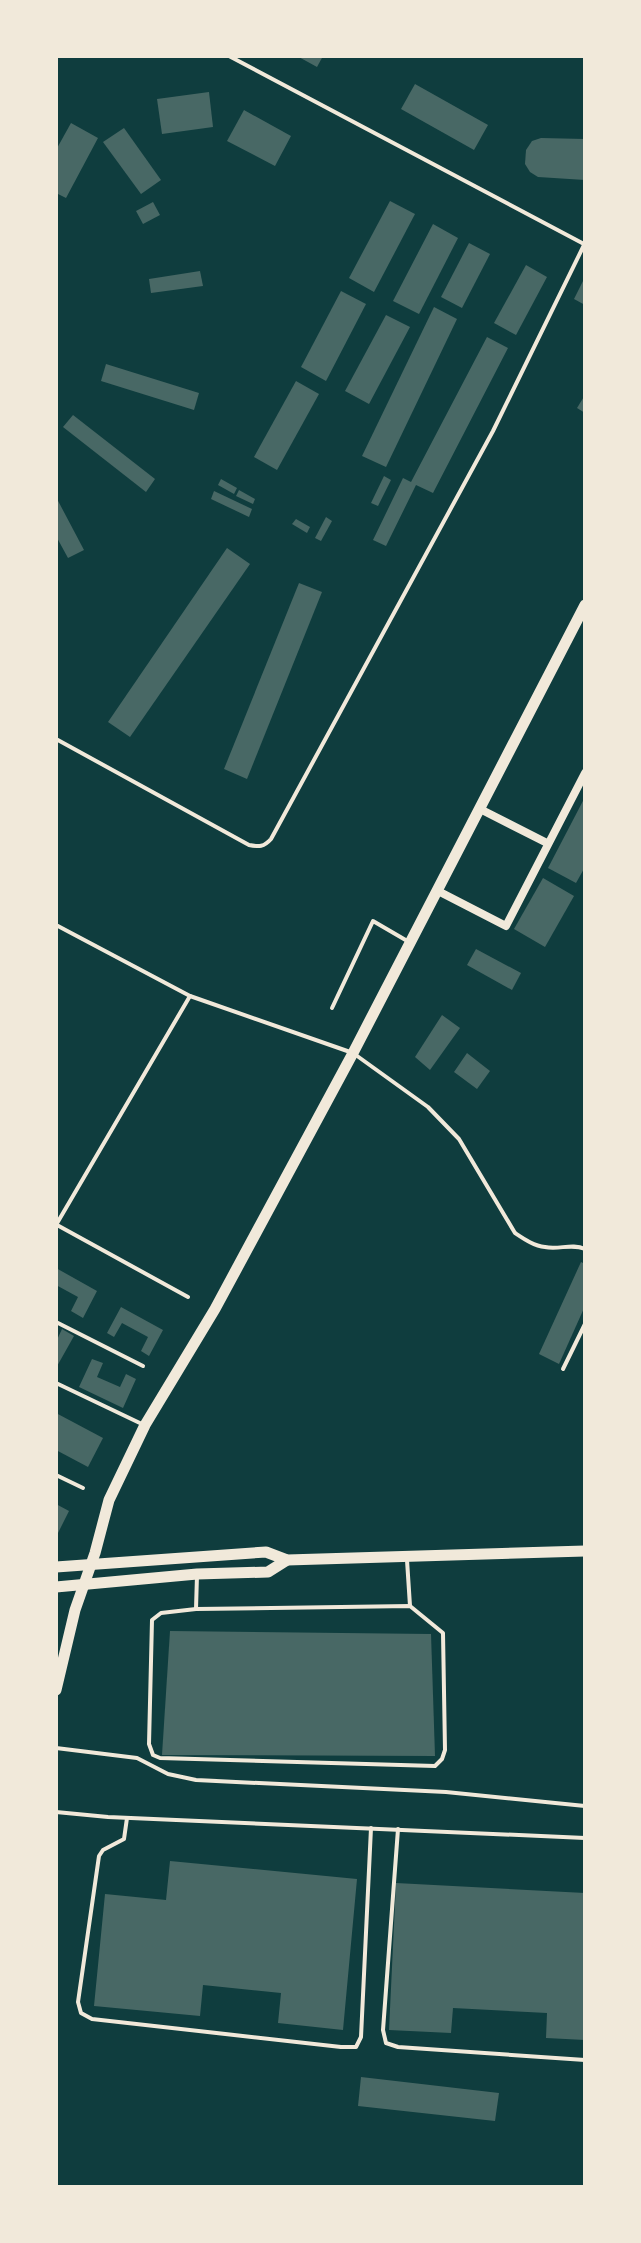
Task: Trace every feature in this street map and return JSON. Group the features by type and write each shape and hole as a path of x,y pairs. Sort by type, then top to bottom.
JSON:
{"street":[{"path":"56,1690 75,1610 109,1500 145,1425 215,1309 353,1053 585,605"},
{"path":"438,891 506,926 585,773"},
{"path":"480,809 547,843"},
{"path":"56,1567 266,1552 287,1560 406,1554 585,1551"},
{"path":"56,1587 197,1574 268,1572 287,1560"}],"lane":[{"path":"56,739 249,845 265,845 493,431 585,244 229,56"},
{"path":"332,1008 373,921 411,943"},
{"path":"56,925 190,996 353,1053 428,1107 459,1139 515,1233 529,1243 547,1248 578,1246 585,1249"},
{"path":"188,1297 56,1225 190,996"},
{"path":"56,1322 143,1366"},
{"path":"563,1369 585,1324"},
{"path":"56,1383 145,1425"},
{"path":"56,1475 83,1488"},
{"path":"406,1554 410,1606"},
{"path":"196,1609 197,1574"},
{"path":"410,1606 443,1633 445,1750 442,1759 435,1766 160,1758 153,1755 149,1744 152,1620 161,1613 196,1609 410,1606"},
{"path":"56,1748 137,1758 168,1774 196,1780 446,1792 585,1806"},
{"path":"56,1812 127,1818 585,1838"},
{"path":"127,1818 124,1839 103,1850 99,1856 78,2002 81,2013 92,2019 341,2047 356,2047 361,2037 371,1828"},
{"path":"398,1829 383,2030 386,2043 398,2047 585,2060"}],"building":[{"path":"297,56 323,56 317,67"},
{"path":"415,84 488,125 474,150 401,109"},
{"path":"209,92 213,127 162,134 157,99"},
{"path":"244,110 291,136 275,166 227,141"},
{"path":"71,123 98,138 66,198 56,193 56,150"},
{"path":"124,128 161,180 141,194 103,142"},
{"path":"541,138 585,139 585,180 538,177 530,172 525,164 526,150 532,141"},
{"path":"390,201 415,214 374,292 349,278"},
{"path":"153,202 160,215 143,224 136,211"},
{"path":"433,224 458,238 419,314 393,301"},
{"path":"469,243 490,254 462,308 441,297"},
{"path":"526,265 547,277 516,335 494,323"},
{"path":"200,271 203,286 151,293 149,279"},
{"path":"585,277 585,305 574,299"},
{"path":"341,291 366,304 326,381 301,367"},
{"path":"434,307 457,319 386,467 362,456"},
{"path":"386,315 410,327 369,404 345,391"},
{"path":"487,337 508,348 433,493 416,485 386,546 373,540 403,478 411,482"},
{"path":"106,364 199,393 194,410 101,381"},
{"path":"296,381 319,394 277,470 254,457"},
{"path":"585,395 585,413 577,408"},
{"path":"73,415 155,479 146,492 63,427"},
{"path":"384,476 391,480 378,506 371,503"},
{"path":"221,479 237,488 234,494 218,485"},
{"path":"239,490 255,499 253,504 236,496"},
{"path":"214,491 252,509 249,517 211,499"},
{"path":"56,497 84,550 68,558 56,536"},
{"path":"326,517 332,521 321,541 315,538"},
{"path":"296,519 310,527 307,533 292,524"},
{"path":"227,548 250,564 130,737 108,722"},
{"path":"299,583 322,592 247,779 224,769"},
{"path":"585,797 585,867 576,883 548,868"},
{"path":"543,878 574,896 545,947 514,929"},
{"path":"476,949 521,973 512,990 467,965"},
{"path":"442,1015 460,1028 430,1070 415,1057"},
{"path":"467,1053 490,1071 477,1089 454,1072"},
{"path":"581,1262 585,1264 585,1306 559,1364 539,1354"},
{"path":"56,1268 97,1291 83,1318 71,1311 78,1297 56,1285"},
{"path":"121,1307 163,1330 149,1356 141,1351 148,1337 122,1323 114,1337 107,1333"},
{"path":"62,1329 74,1336 56,1368 56,1342"},
{"path":"92,1359 103,1363 97,1377 120,1387 126,1374 136,1379 123,1408 79,1387"},
{"path":"56,1413 103,1438 88,1467 56,1450"},
{"path":"56,1504 69,1511 56,1537"},
{"path":"170,1631 431,1634 435,1756 162,1755"},
{"path":"170,1861 357,1879 343,2030 278,2023 281,1993 203,1985 200,2016 94,2006 105,1894 166,1900"},
{"path":"396,1883 585,1893 585,2040 546,2038 547,2013 453,2008 451,2033 389,2030"},
{"path":"361,2077 499,2093 495,2121 358,2106"}]}
